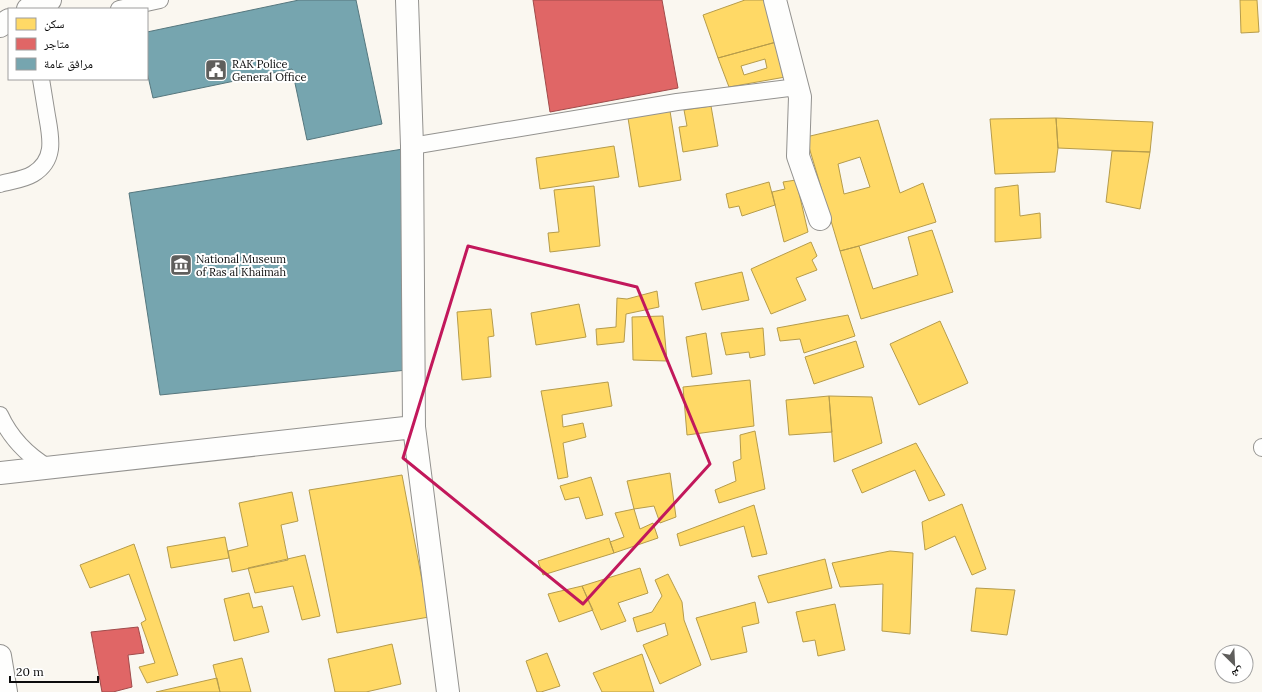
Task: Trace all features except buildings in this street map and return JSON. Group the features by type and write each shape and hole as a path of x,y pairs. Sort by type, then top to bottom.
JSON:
{"street":[{"path":"30,8 50,0"},
{"path":"408,0 412,146 414,427 448,692"},
{"path":"775,0 800,97 798,156 820,219"},
{"path":"0,473 414,427"},
{"path":"0,656 6,692"}],"lane":[{"path":"124,8 160,0"},
{"path":"0,184 32,175 41,167 48,157 51,145 41,80"},
{"path":"412,146 677,102 797,87"},
{"path":"0,415 12,437 23,449 35,460 49,468"}],"highlighted area":[{"path":"468,246 637,287 710,464 583,604 403,458"}],"place":[{"name":"RAK Police General Office","path":"216,70"},
{"name":"National Museum of Ras al Khaimah","path":"181,265"}]}
